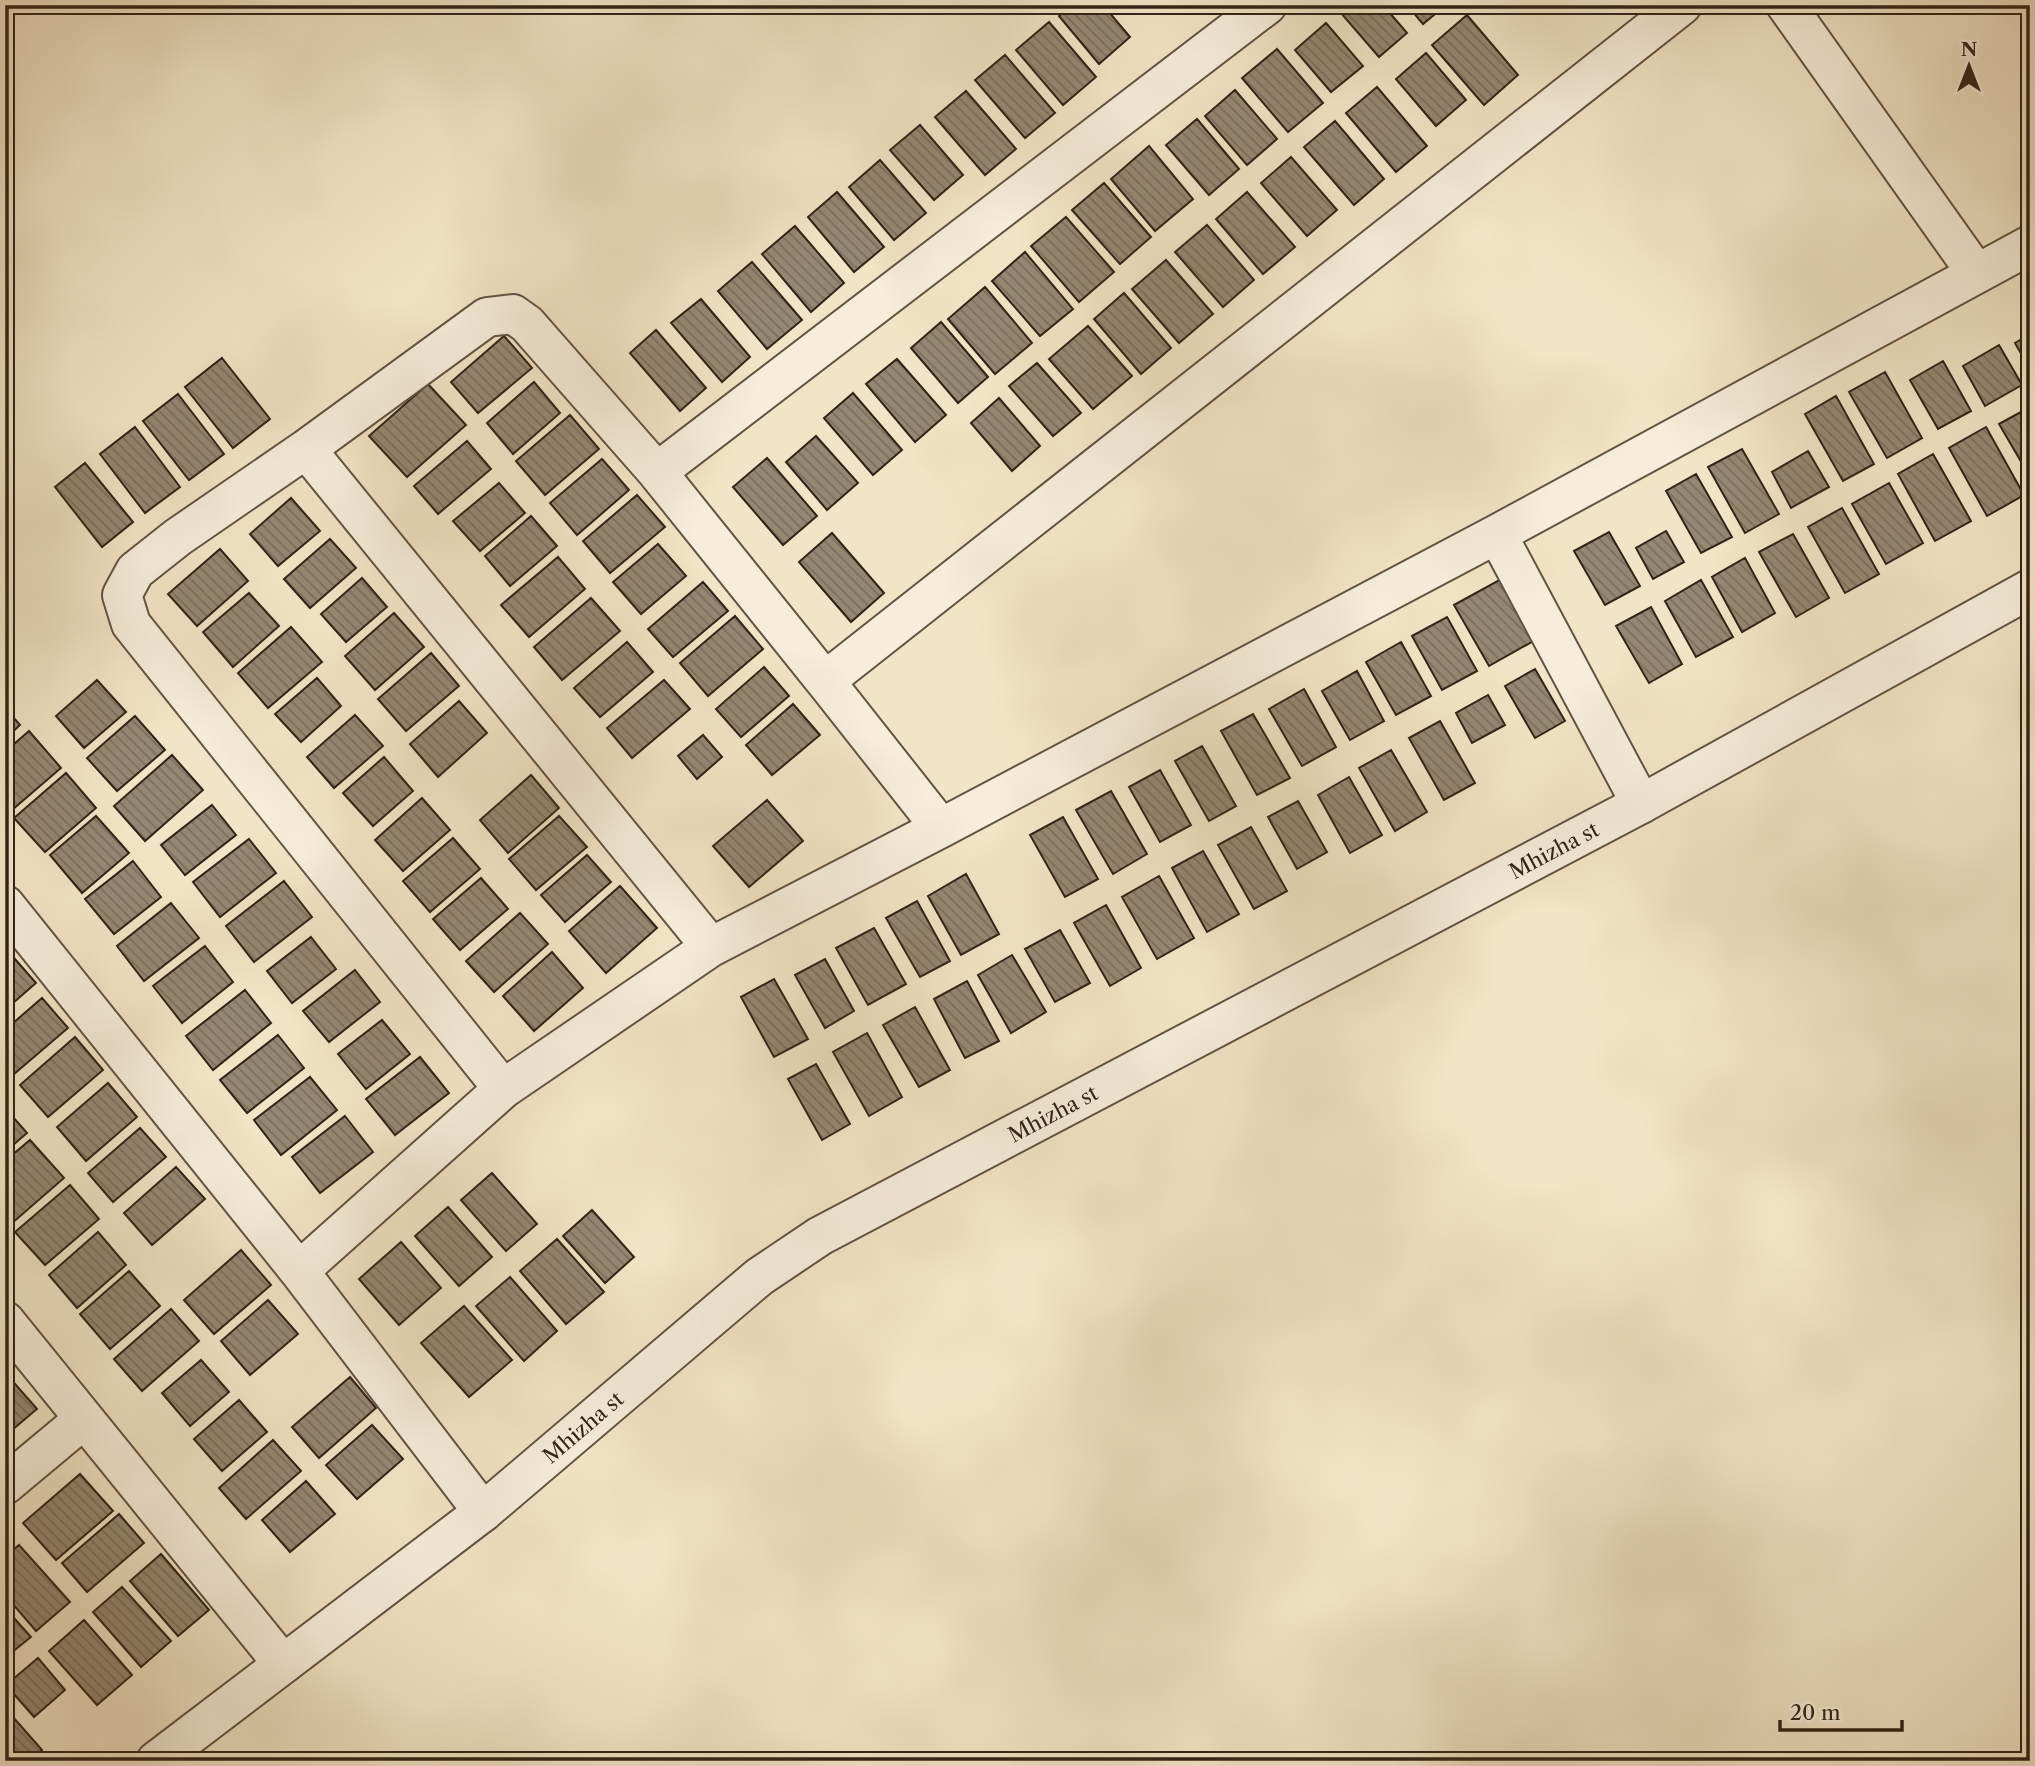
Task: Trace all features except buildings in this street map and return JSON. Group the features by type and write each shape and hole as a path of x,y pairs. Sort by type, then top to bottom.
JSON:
{"street":[{"path":"657,472 1267,5"},
{"path":"825,681 1682,5"},
{"path":"1786,5 1977,274"},
{"path":"299,1271 502,1089 711,947 1497,534 2030,245"},
{"path":"502,1089 131,624 122,595 135,571 178,537 306,449 486,317 513,314 527,324 657,472 941,828"},
{"path":"306,449 711,947"},
{"path":"1497,534 1641,804"},
{"name":"Mhizha st","path":"156,1761 483,1512 759,1277 820,1236 1641,804 2030,589"},
{"path":"5,905 299,1271 483,1512"},
{"path":"5,1321 284,1664"},
{"path":"5,1485 83,1419"}]}
